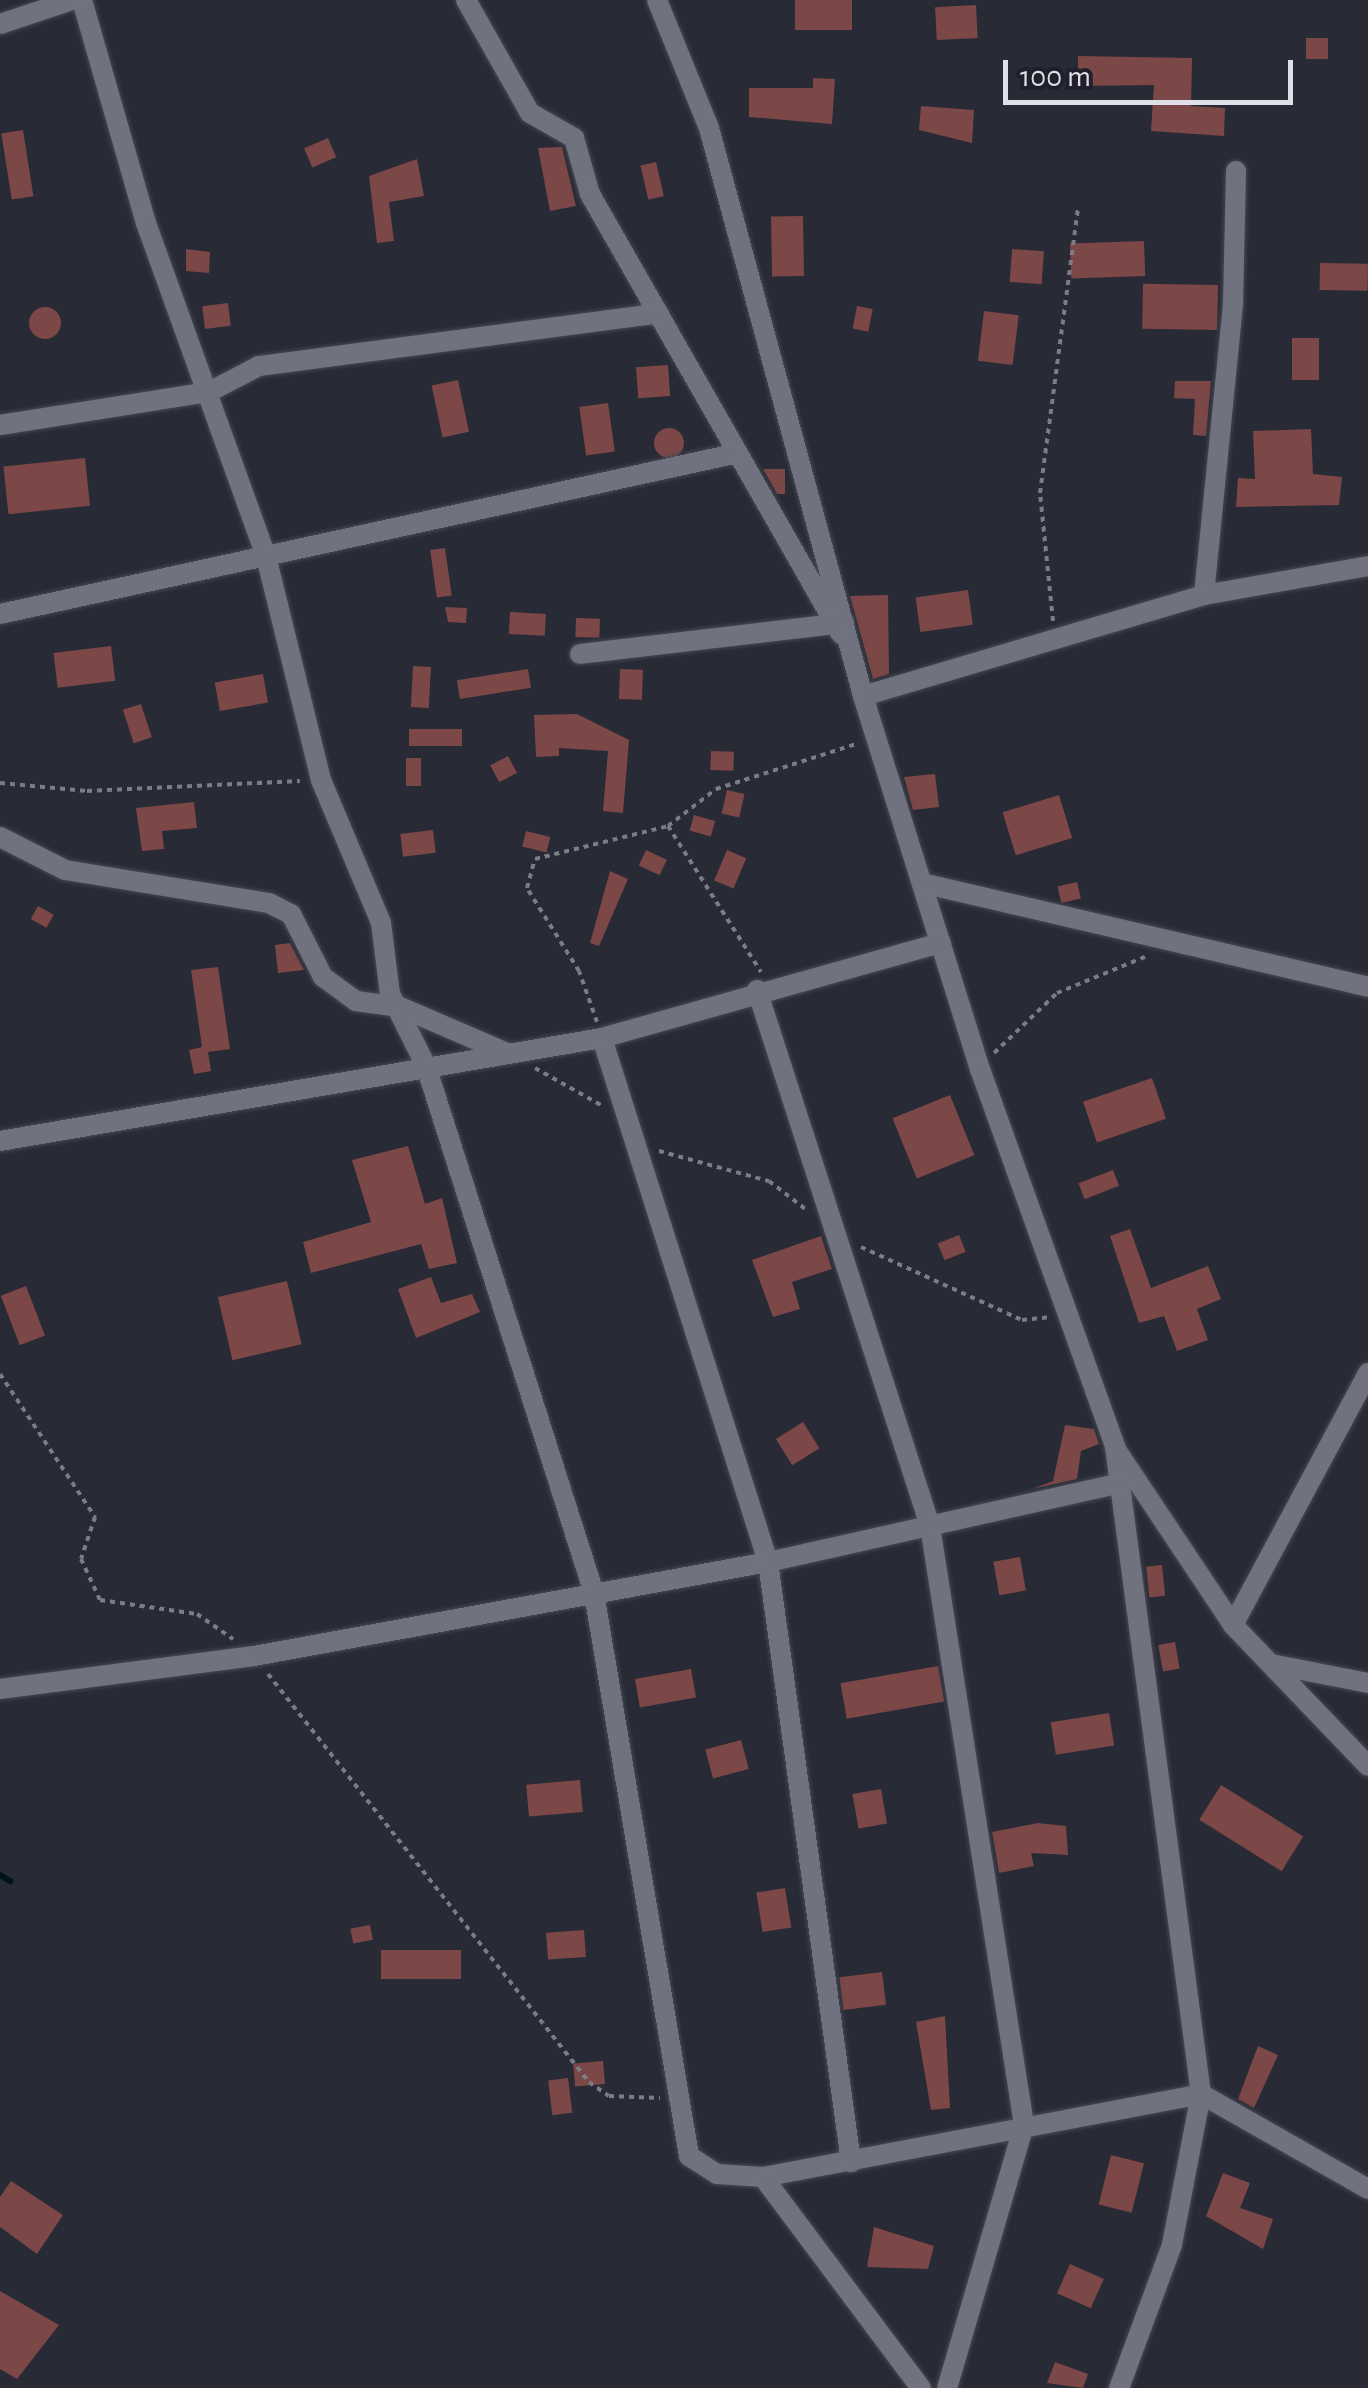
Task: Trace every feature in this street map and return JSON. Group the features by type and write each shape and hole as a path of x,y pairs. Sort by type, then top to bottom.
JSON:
{"street":[{"path":"0,24 72,0"},
{"path":"82,0 146,222 266,556 322,780 381,923 400,1007 426,1066 594,1593 680,2128 697,2164 763,2177 1201,2094 1368,2190"},
{"path":"466,0 530,113 574,138 590,194 659,312 734,454 841,624"},
{"path":"657,0 708,128 841,624 855,658 863,696 980,1069 1068,1301 1115,1448 1201,2094 1172,2245 1118,2388"},
{"path":"1204,595 1233,304 1236,171"},
{"path":"0,425 210,392 259,366 659,312"},
{"path":"0,614 734,454"},
{"path":"863,696 1054,636 1204,595 1368,566"},
{"path":"580,654 841,624"},
{"path":"0,837 65,870 268,903 291,914 323,978 356,1001 400,1007 509,1054"},
{"path":"922,882 1368,988"},
{"path":"0,1141 602,1038 763,987 941,943"},
{"path":"763,987 930,1526 1024,2126 947,2388"},
{"path":"602,1038 768,1562 851,2162"},
{"path":"1233,1625 1368,1373"},
{"path":"1115,1448 1233,1625 1368,1766"},
{"path":"0,1689 254,1656 768,1562 1120,1483"},
{"path":"1271,1664 1368,1683"},
{"path":"763,2177 921,2388"}],"path":[{"path":"1054,636 1040,494 1078,209"},
{"path":"602,1038 579,971 528,876 535,859 565,846 668,826 716,789 878,736"},
{"path":"0,783 88,790 322,780"},
{"path":"668,826 763,987"},
{"path":"980,1069 1056,994 1151,954"},
{"path":"509,1054 631,1122 671,1160 769,1181 814,1216"},
{"path":"843,1239 1022,1320 1046,1319 1068,1301"},
{"path":"0,1374 95,1517 82,1559 100,1600 197,1614 254,1656 589,2082 609,2096 658,2098 680,2128"}],"building":[{"path":"795,0 852,0 852,30 795,30"},
{"path":"976,5 978,38 937,40 935,7"},
{"path":"1306,38 1328,38 1328,59 1306,59"},
{"path":"1078,56 1192,58 1191,106 1225,108 1224,136 1151,131 1154,85 1078,86"},
{"path":"813,78 835,79 832,124 749,117 749,88 813,88"},
{"path":"921,106 974,110 972,143 919,130"},
{"path":"23,130 33,196 12,200 1,133"},
{"path":"328,138 336,157 312,167 304,148"},
{"path":"562,147 576,206 550,211 538,148"},
{"path":"417,159 424,196 389,202 394,241 377,243 369,176"},
{"path":"656,162 664,196 648,200 640,166"},
{"path":"803,216 804,276 772,277 771,217"},
{"path":"1144,241 1145,276 1071,279 1070,244"},
{"path":"186,249 210,252 209,273 186,271"},
{"path":"1012,249 1044,251 1042,284 1010,282"},
{"path":"1320,263 1368,264 1368,291 1320,290"},
{"path":"1143,284 1218,285 1217,330 1142,329"},
{"path":"228,303 231,326 205,329 202,306"},
{"path":"857,306 873,309 868,332 853,329"},
{"path":"45,307 56,312 61,323 56,334 45,339 34,334 29,323 34,312"},
{"path":"984,311 1019,315 1013,365 978,361"},
{"path":"1292,338 1319,338 1319,380 1292,380"},
{"path":"668,365 670,396 638,398 636,367"},
{"path":"458,380 469,432 443,437 432,386"},
{"path":"1175,381 1211,381 1206,436 1193,435 1195,399 1174,398"},
{"path":"608,403 615,452 586,456 579,407"},
{"path":"669,428 680,432 684,443 680,454 669,458 658,454 654,443 658,432"},
{"path":"1311,429 1313,474 1342,477 1339,505 1236,507 1238,478 1255,479 1253,431"},
{"path":"85,458 90,506 8,514 3,467"},
{"path":"763,469 785,469 785,494 777,494"},
{"path":"445,548 452,596 437,598 430,550"},
{"path":"968,590 973,625 920,632 916,597"},
{"path":"888,595 889,674 873,679 850,596"},
{"path":"445,607 467,608 466,623 448,622"},
{"path":"510,612 546,614 545,636 509,634"},
{"path":"576,618 600,619 599,638 575,637"},
{"path":"111,646 115,681 58,688 53,653"},
{"path":"413,666 431,667 429,708 411,707"},
{"path":"528,669 531,688 460,699 457,680"},
{"path":"620,669 643,670 642,700 619,699"},
{"path":"263,674 268,703 220,711 215,683"},
{"path":"141,704 152,737 134,743 123,710"},
{"path":"577,714 629,740 623,813 603,811 608,751 559,748 559,756 536,757 534,715"},
{"path":"409,729 462,729 462,746 409,746"},
{"path":"711,751 734,752 733,771 710,770"},
{"path":"508,756 517,773 499,782 490,765"},
{"path":"406,758 421,758 421,786 406,786"},
{"path":"935,774 939,807 913,810 904,777"},
{"path":"727,790 745,794 739,817 722,813"},
{"path":"1059,795 1072,838 1016,855 1003,812"},
{"path":"194,802 197,828 162,831 164,849 142,851 136,808"},
{"path":"694,815 715,821 711,836 690,830"},
{"path":"433,830 436,853 403,857 400,834"},
{"path":"526,831 550,837 546,853 522,847"},
{"path":"646,850 667,860 660,875 639,865"},
{"path":"727,850 746,858 733,889 714,880"},
{"path":"610,871 628,879 599,946 590,943"},
{"path":"1077,882 1081,899 1061,903 1058,886"},
{"path":"38,906 54,915 46,928 31,919"},
{"path":"290,943 304,970 278,973 275,945"},
{"path":"218,967 230,1049 208,1052 211,1071 194,1074 189,1050 202,1047 191,970"},
{"path":"1152,1078 1166,1119 1097,1142 1083,1102"},
{"path":"950,1095 974,1155 917,1178 893,1118"},
{"path":"408,1146 425,1204 442,1198 457,1263 429,1269 421,1244 311,1273 303,1242 371,1222 352,1160"},
{"path":"1113,1170 1119,1186 1085,1199 1078,1183"},
{"path":"1130,1229 1151,1288 1208,1266 1221,1299 1197,1309 1208,1340 1177,1351 1164,1316 1139,1323 1110,1236"},
{"path":"959,1235 966,1252 944,1260 938,1244"},
{"path":"821,1236 832,1269 792,1282 800,1309 773,1317 752,1260"},
{"path":"431,1277 441,1303 472,1294 480,1312 416,1338 398,1289"},
{"path":"287,1281 302,1344 232,1360 218,1297"},
{"path":"26,1286 45,1335 20,1345 1,1296"},
{"path":"803,1422 819,1448 792,1465 776,1439"},
{"path":"1065,1425 1094,1429 1099,1444 1081,1451 1077,1479 1032,1489 1053,1481"},
{"path":"1020,1557 1026,1590 999,1595 993,1562"},
{"path":"1162,1565 1165,1596 1149,1598 1146,1567"},
{"path":"1175,1642 1180,1669 1163,1672 1158,1645"},
{"path":"938,1666 944,1701 847,1719 841,1683"},
{"path":"691,1669 696,1698 640,1707 635,1679"},
{"path":"1109,1713 1114,1746 1056,1755 1051,1722"},
{"path":"741,1740 749,1769 713,1779 705,1750"},
{"path":"580,1780 583,1812 529,1817 526,1785"},
{"path":"1221,1785 1303,1836 1282,1871 1199,1820"},
{"path":"881,1789 887,1823 859,1829 852,1794"},
{"path":"1038,1823 1066,1826 1068,1855 1031,1853 1034,1866 999,1873 992,1832"},
{"path":"785,1888 791,1928 763,1932 756,1893"},
{"path":"370,1925 373,1940 353,1944 350,1929"},
{"path":"584,1930 586,1957 548,1960 546,1933"},
{"path":"381,1950 461,1950 461,1979 381,1979"},
{"path":"882,1972 886,2005 843,2010 839,1977"},
{"path":"945,2016 950,2108 931,2110 916,2022"},
{"path":"1258,2046 1278,2055 1254,2108 1238,2099"},
{"path":"603,2061 605,2084 575,2087 573,2064"},
{"path":"568,2078 572,2113 552,2115 548,2080"},
{"path":"1111,2155 1144,2163 1132,2213 1099,2204"},
{"path":"1223,2173 1250,2183 1240,2208 1273,2219 1263,2249 1206,2216"},
{"path":"11,2181 63,2215 37,2254 0,2227 0,2197"},
{"path":"874,2227 934,2246 928,2269 867,2267"},
{"path":"1070,2264 1104,2279 1091,2308 1057,2293"},
{"path":"0,2291 59,2325 17,2379 0,2369"},
{"path":"1055,2362 1088,2374 1083,2388 1047,2383"}],"waterway":[{"path":"0,1875 10,1881"}]}
